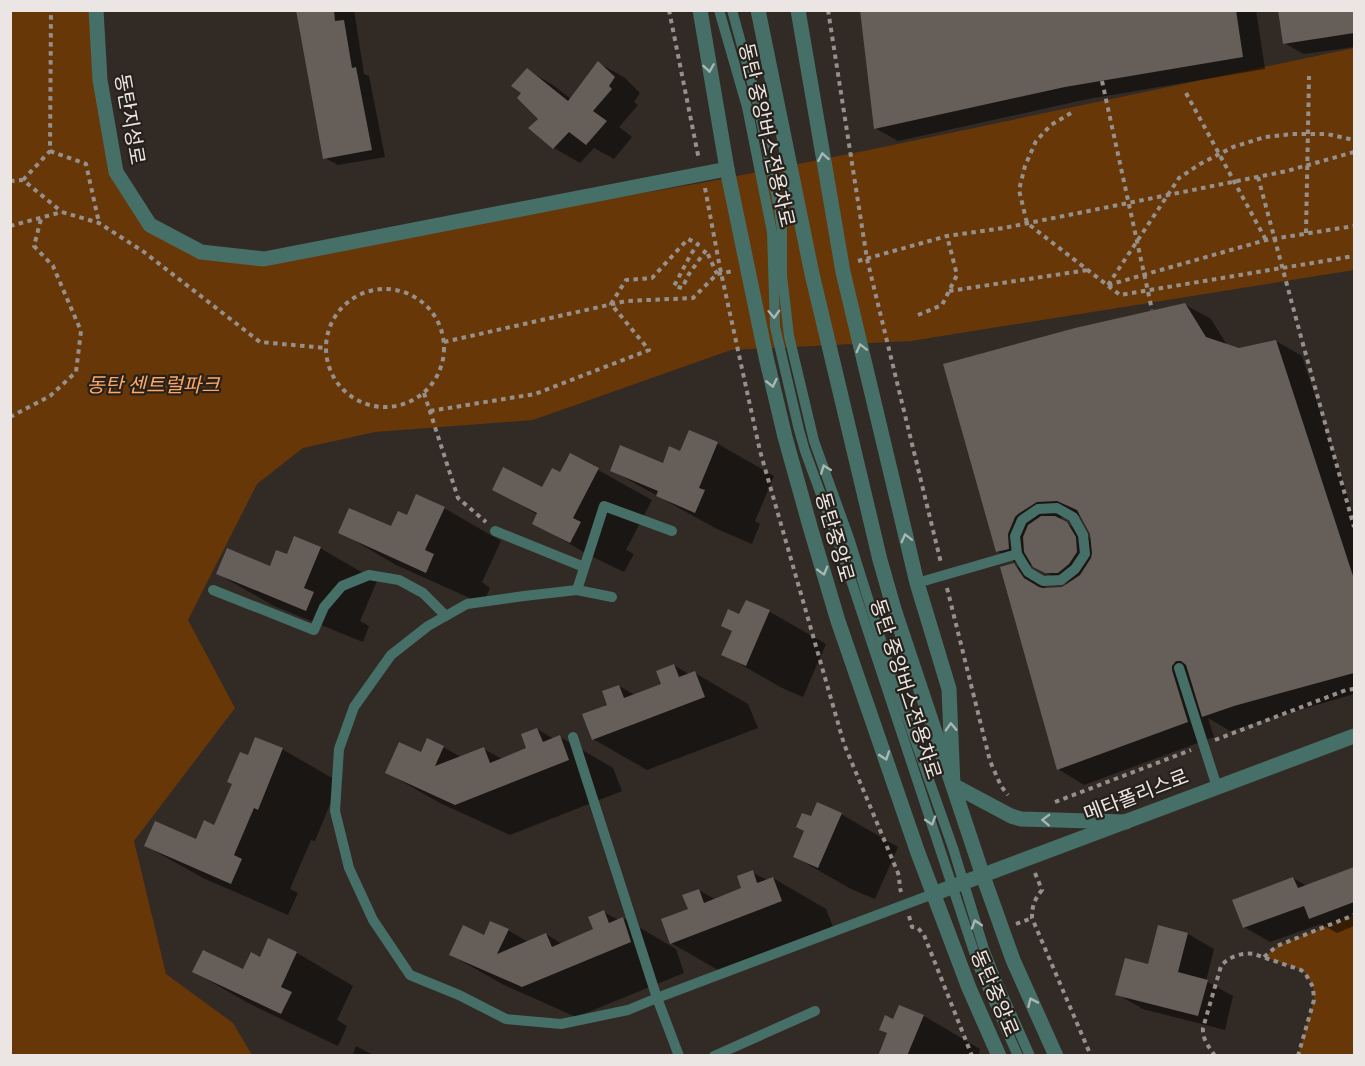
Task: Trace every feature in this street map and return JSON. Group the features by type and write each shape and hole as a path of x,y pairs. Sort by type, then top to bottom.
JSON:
{"street":[{"name":"동탄지성로","path":"96,10 100,80 116,172 150,225 201,252 264,259 727,169"},
{"name":"동탄중앙로","path":"700,10 727,169 785,437 838,621 933,894 969,988 999,1056"},
{"name":"동탄중앙로","path":"758,10 812,273 880,560 894,609 983,876 1013,960 1056,1056"},
{"name":"동탄중앙로","path":"798,10 842,266 917,583 949,689 953,785"},
{"name":"메타폴리스로","path":"933,894 1354,736"},
{"path":"953,785 1011,816 1022,819 1126,822"}],"lane":[{"name":"동탄 중앙버스전용차로","path":"719,10 747,107 772,232 775,327 799,430 943,854 1030,1056"},
{"name":"동탄 중앙버스전용차로","path":"732,10 757,101 779,210 782,231 782,275 789,336 814,441 840,510 891,672 953,848 958,885 981,973 1018,1056"},
{"path":"577,591 604,506 672,531"},
{"path":"1057,508 1073,517 1088,534 1085,554 1075,569 1061,580 1044,581 1028,572 1017,554 1015,536 1022,520 1038,509 1057,508"},
{"path":"495,531 584,567"},
{"path":"917,583 1017,554"},
{"path":"213,590 314,630 324,607 342,586 369,575 399,580 423,593 446,616"},
{"path":"612,597 577,591 466,604 428,626 391,655 354,706 339,749 335,811 349,868 373,920 410,975 459,995 506,1019 561,1024 628,1010 933,894"},
{"path":"1179,668 1217,787"},
{"path":"573,737 657,998 679,1056"},
{"path":"714,1056 815,1011"}],"path":[{"path":"10,181 23,180 50,151 51,10"},
{"path":"828,10 867,258 990,761 1001,786 1012,801"},
{"path":"1306,233 1309,76"},
{"path":"1102,81 1152,310"},
{"path":"1186,93 1266,240"},
{"path":"1071,113 1051,125 1036,141 1025,166 1019,190 1027,223 1120,295 1354,256"},
{"path":"1108,285 1179,178 1200,164 1233,147 1264,137 1327,134 1354,140"},
{"path":"50,151 86,164 99,223"},
{"path":"842,266 947,236 1027,223 1258,177 1354,152"},
{"path":"1258,177 1354,527"},
{"path":"23,180 62,212 99,223 144,252 260,342 326,348"},
{"path":"10,226 62,212"},
{"path":"10,417 50,396 76,372 81,331 53,266 34,246 41,218"},
{"path":"1108,285 1266,240 1354,226"},
{"path":"918,315 942,305 957,276 947,236"},
{"path":"611,304 627,280 652,278 688,239 698,244 681,271 675,286 682,288 706,249 717,274"},
{"path":"444,342 626,301 693,298 717,274 748,268"},
{"path":"949,291 1088,270"},
{"path":"393,290 412,295 428,306 439,323 444,342 440,370 436,379 424,393 407,403 388,407 369,405 352,397 338,384 329,367 326,348 329,329 339,311 354,298 372,291 393,290"},
{"path":"429,411 535,394 649,350 611,304"},
{"path":"424,393 458,498 495,531"},
{"path":"1048,805 1346,690 1354,689"},
{"path":"1042,890 1032,907 1032,918 1091,1056"},
{"path":"1264,957 1277,946 1354,915"},
{"path":"912,927 918,928 924,934 972,1056"},
{"path":"1215,1056 1202,1034 1221,966 1226,960 1247,953 1301,970 1313,987 1314,1000 1298,1056"}],"green space":[{"name":"동탄 센트럴파크","path":"10,11 96,11 116,172 150,225 201,252 264,259 701,183 1354,48 1354,270 911,341 731,350 533,420 375,432 303,448 257,484 188,620 235,708 134,841 166,974 233,1023 252,1055 11,1055"},
{"path":"1354,915 1354,1055 1298,1055 1314,1000 1313,986 1301,970 1264,957 1277,946"}],"building":[{"path":"296,10 334,10 335,21 344,20 352,68 356,67 372,150 323,159"},
{"path":"860,10 1236,10 1243,57 1065,87 874,129"},
{"path":"1278,10 1354,10 1354,33 1283,44"},
{"path":"598,61 615,77 609,86 612,89 593,111 607,121 586,145 569,132 553,149 528,128 538,119 517,98 521,93 511,86 527,68 568,101"},
{"path":"1185,303 1206,337 1239,348 1276,340 1354,579 1354,673 1202,717 1186,665 1181,661 1176,661 1172,670 1188,722 1057,770 1000,567 1014,563 1024,578 1039,587 1062,587 1080,575 1091,558 1090,534 1077,510 1057,501 1037,502 1015,517 1008,534 1009,549 996,552 943,364 1075,328"},
{"path":"689,430 718,442 699,488 705,490 695,513 656,496 658,491 610,471 620,445 663,463 669,446 680,451"},
{"path":"570,453 599,468 573,518 581,522 570,543 532,524 537,513 492,490 503,467 542,487 552,468 560,472"},
{"path":"416,494 445,507 425,550 434,554 426,573 338,533 349,508 391,526 398,511 407,515"},
{"path":"1041,516 1055,516 1067,522 1076,537 1077,552 1069,564 1058,573 1045,573 1033,567 1024,552 1023,537 1028,525"},
{"path":"294,536 321,547 304,588 314,592 306,611 216,574 227,548 270,566 276,550 287,554"},
{"path":"746,600 770,610 746,666 721,655 732,631 721,626 728,609 739,614"},
{"path":"674,664 679,677 695,671 705,697 592,740 582,714 607,705 602,691 619,685 624,698 661,684 656,671"},
{"path":"537,728 543,742 560,735 569,760 455,805 385,773 399,742 421,752 427,738 444,746 435,766 484,747 490,763 526,748 521,734"},
{"path":"255,737 283,748 258,810 254,808 234,855 242,859 231,884 144,846 155,821 196,839 204,820 214,825 232,784 227,782 240,752 248,755"},
{"path":"817,802 842,813 818,868 793,857 804,831 796,827 802,813 811,816"},
{"path":"1354,867 1354,902 1309,919 1304,906 1243,928 1232,900 1293,877 1298,888"},
{"path":"753,870 757,883 773,877 782,901 670,944 661,919 688,909 682,895 699,889 704,903 741,888 737,876"},
{"path":"604,910 609,923 623,917 631,942 522,987 449,955 463,925 484,935 490,921 509,929 497,954 546,933 552,947 593,929 588,917"},
{"path":"1158,925 1188,933 1178,972 1208,980 1198,1016 1115,995 1125,958 1148,964"},
{"path":"268,938 297,952 281,987 292,992 281,1014 192,972 203,950 243,969 251,952 260,957"},
{"path":"899,1005 924,1015 907,1056 878,1056 887,1033 879,1030 885,1015 893,1019"}]}
